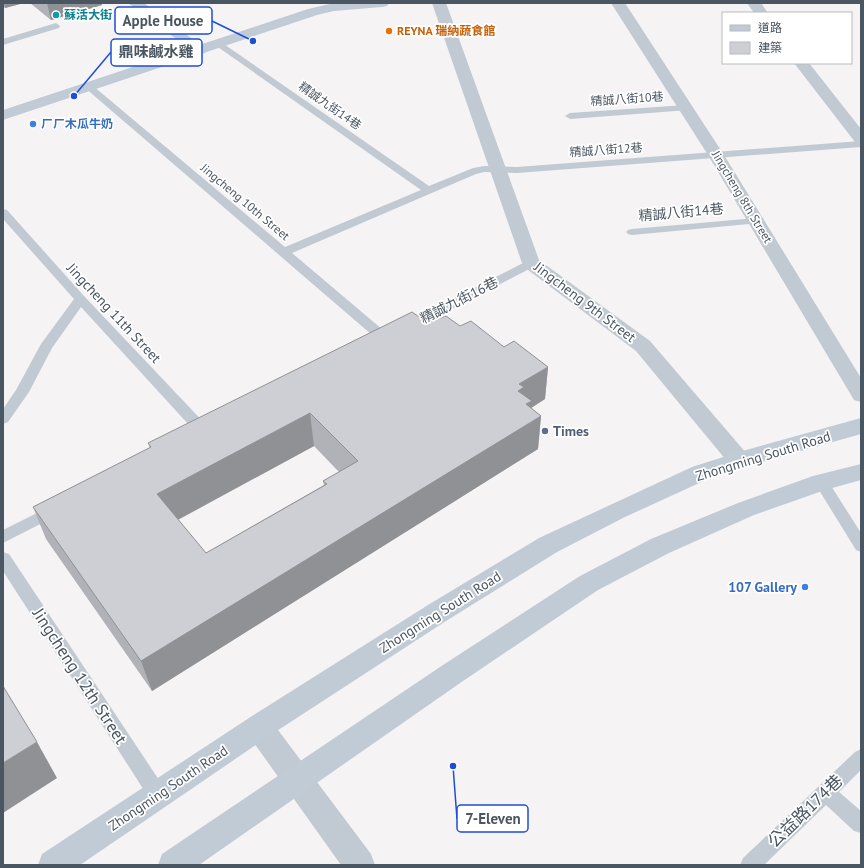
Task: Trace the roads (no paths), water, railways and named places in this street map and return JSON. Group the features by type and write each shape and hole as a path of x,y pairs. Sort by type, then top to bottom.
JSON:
{"main road":[{"path":"3,115 313,12 334,7 382,3"},
{"name":"Zhongming South Road","path":"53,865 259,727 437,613 548,545 700,473 739,460 861,426"},
{"path":"173,865 296,779 589,583 660,546 746,509 821,482 861,472"}],"street":[{"path":"135,3 200,50"},
{"name":"Jingcheng 9th Street","path":"439,3 531,263 643,346 739,460"},
{"name":"Jingcheng 8th Street","path":"618,3 716,155 861,395"},
{"path":"754,3 760,12"},
{"path":"802,64 861,139"},
{"path":"259,727 360,865"}],"lane":[{"path":"3,42 56,26"},
{"name":"精誠九街14巷","path":"218,44 427,190"},
{"name":"Jingcheng 10th Street","path":"89,87 384,338"},
{"name":"精誠八街10巷","path":"570,116 686,108"},
{"name":"精誠八街12巷","path":"498,170 861,144"},
{"path":"284,252 473,171 484,169 498,170"},
{"name":"Jingcheng 11th Street","path":"3,212 80,299 205,433"},
{"name":"精誠八街14巷","path":"632,232 756,221"},
{"name":"精誠九街16巷","path":"370,346 531,263"},
{"path":"3,419 22,392 46,347 80,299"},
{"path":"191,440 219,425"},
{"path":"821,482 861,546"},
{"path":"3,537 66,505"},
{"name":"Jingcheng 12th Street","path":"3,558 158,795"},
{"name":"公益路174巷","path":"750,865 861,758"},
{"path":"825,792 861,824"}],"place":[{"name":"蘇活大街","path":"56,15"},
{"name":"REYNA 瑞納蔬食館","path":"389,31"},
{"name":"Apple House","path":"253,41"},
{"name":"鼎味鹹水雞","path":"74,96"},
{"name":"ㄏㄏ木瓜牛奶","path":"33,124"},
{"name":"Times","path":"545,431"},
{"name":"107 Gallery","path":"805,587"},
{"name":"7-Eleven","path":"453,766"}]}
